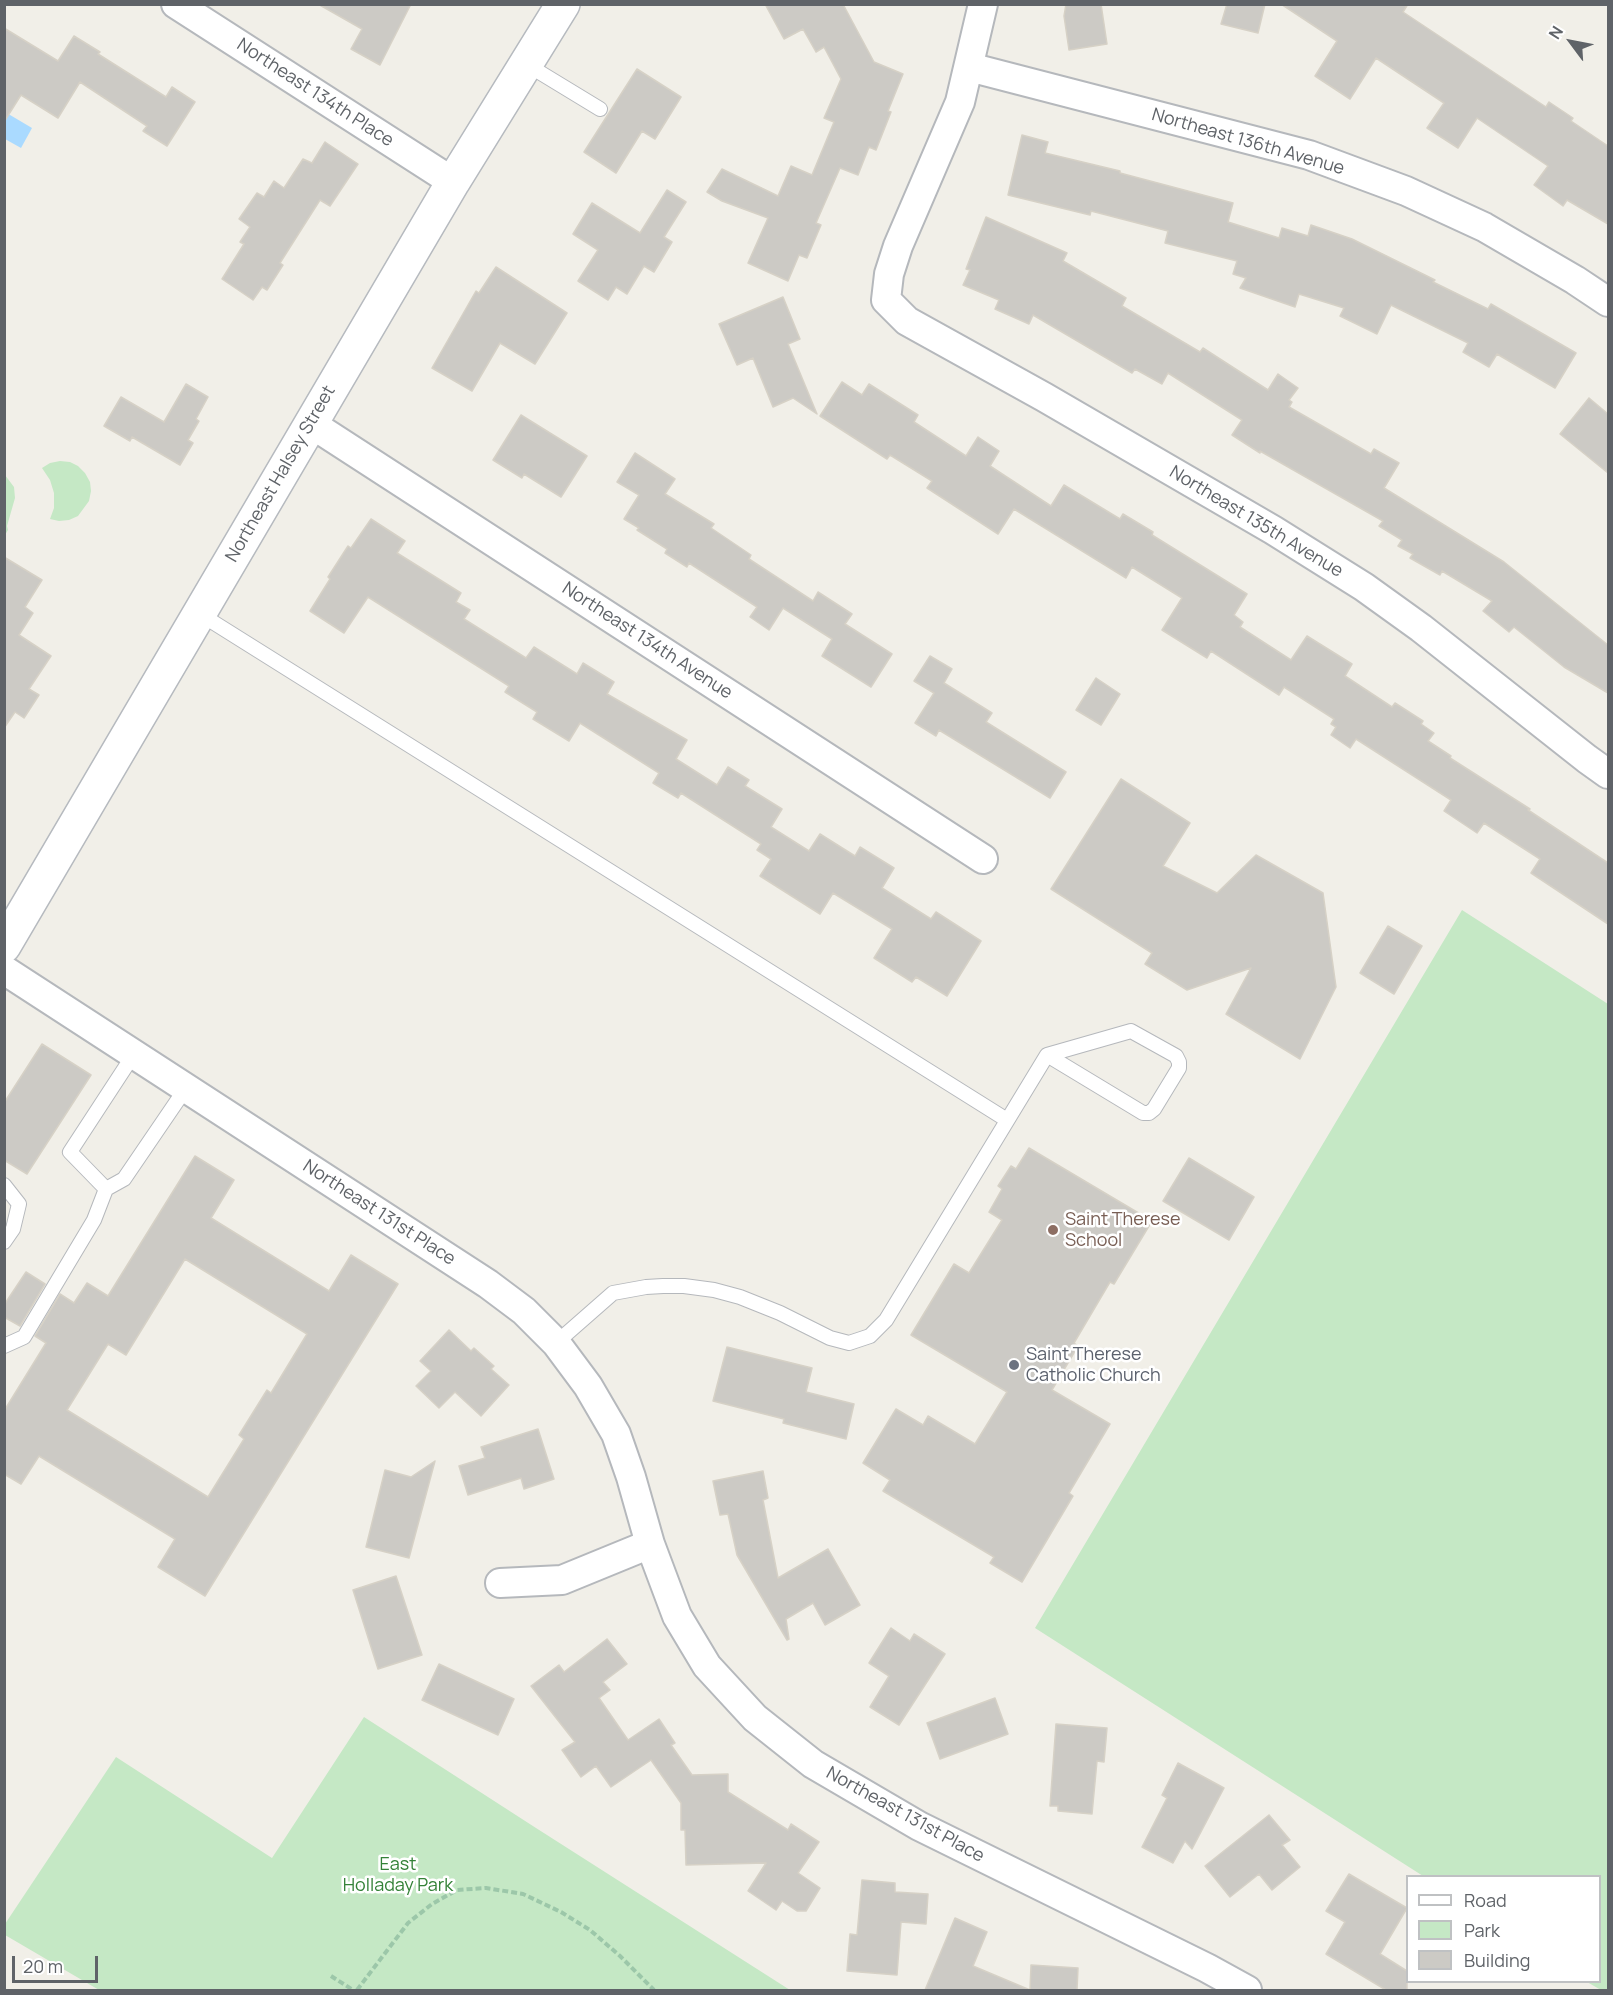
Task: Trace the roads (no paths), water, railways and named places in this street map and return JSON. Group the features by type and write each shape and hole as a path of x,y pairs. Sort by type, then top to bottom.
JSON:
{"main road":[{"name":"Northeast Halsey Street","path":"4,946 453,182 563,4"}],"street":[{"name":"Northeast 134th Place","path":"176,4 453,182"},
{"path":"969,67 983,4"},
{"name":"Northeast 135th Avenue","path":"969,67 960,102 898,246 889,274 886,300 906,321 1044,397 1263,524 1364,587 1421,628 1608,774"},
{"name":"Northeast 136th Avenue","path":"969,67 1309,155 1406,190 1484,227 1608,302"},
{"name":"Northeast 134th Avenue","path":"310,423 983,859"},
{"name":"Northeast 131st Place","path":"4,970 488,1284 524,1311 556,1343 588,1386 616,1434 650,1544 677,1616 706,1666 755,1718 813,1764 919,1826 1247,1990"},
{"path":"500,1583 562,1580 650,1544"}],"lane":[{"path":"526,64 600,109"},
{"path":"200,614 1007,1120"},
{"path":"556,1343 613,1293 663,1286 684,1286 740,1297 780,1313 830,1338 849,1343 870,1336 886,1320 1047,1055 1131,1031 1176,1056 1179,1068 1154,1110 1143,1113 1047,1055"},
{"path":"106,1189 70,1152 134,1054"},
{"path":"4,1346 24,1337 94,1220 106,1189 124,1179 186,1088"},
{"path":"4,1185 18,1204 13,1229 4,1242"}],"water":[{"path":"5,112 32,128 21,148 5,139"}],"place":[{"name":"Saint Therese School","path":"1053,1230"},
{"name":"Saint Therese Catholic Church","path":"1014,1365"}],"park label":[{"name":"East Holladay Park","path":"398,1875"}]}
